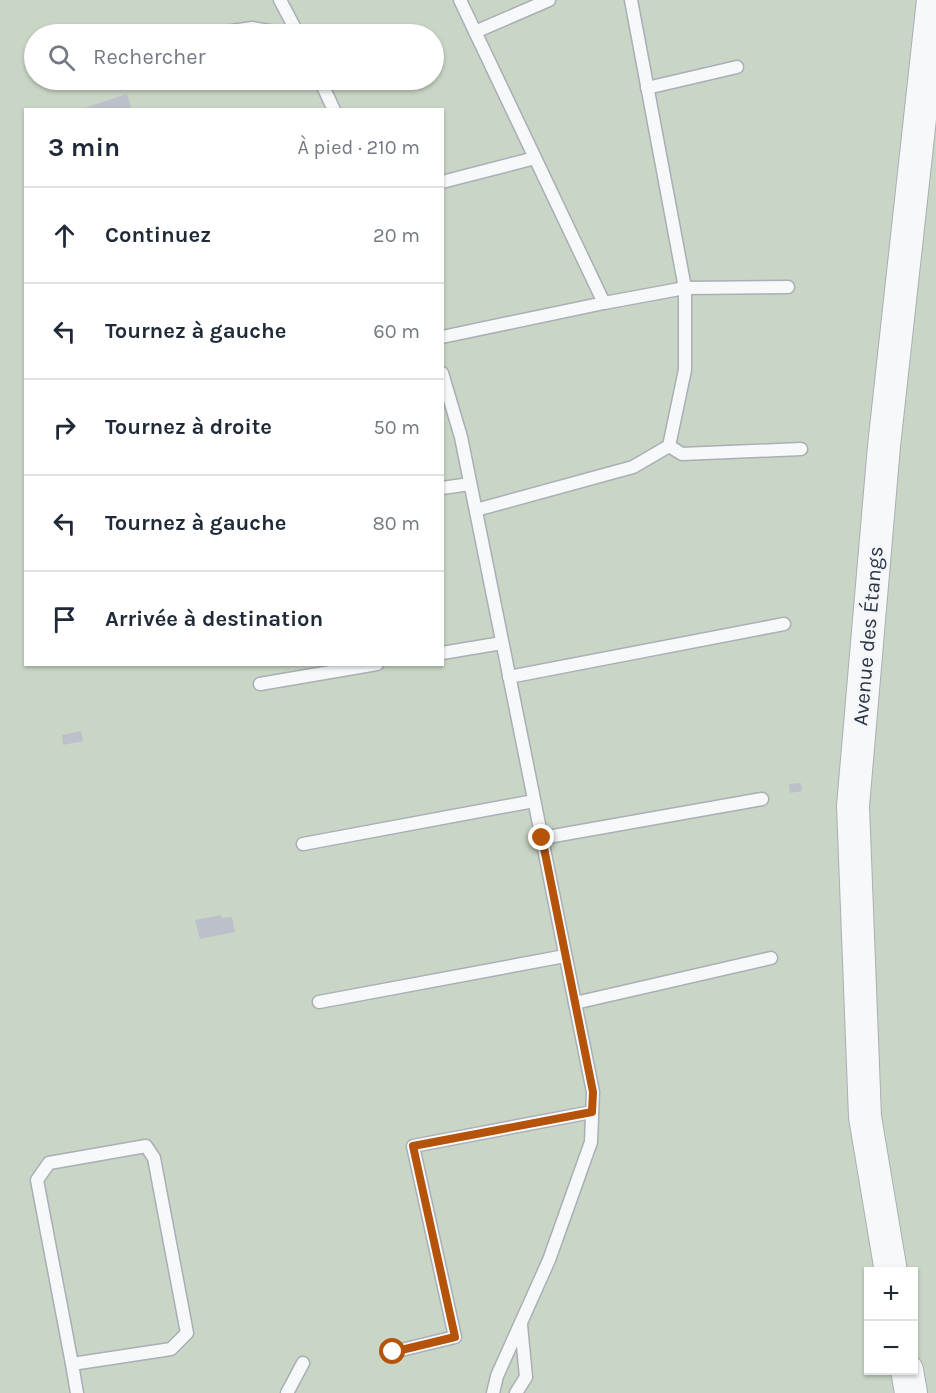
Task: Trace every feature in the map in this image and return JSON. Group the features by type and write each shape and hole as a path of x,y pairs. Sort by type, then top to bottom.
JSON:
{"street":[{"name":"Avenue des Étangs","path":"890,1267 865,1117 853,806 884,446 933,0"},
{"path":"909,1375 911,1393"}],"lane":[{"path":"280,0 293,24"},
{"path":"460,0 604,303"},
{"path":"475,32 549,0"},
{"path":"476,510 633,467 669,446 685,370 685,288 631,0"},
{"path":"647,88 737,67"},
{"path":"325,90 333,108"},
{"path":"444,181 535,158"},
{"path":"444,337 685,288 788,286"},
{"path":"444,380 461,437 593,1092 591,1142 549,1260 497,1376 493,1393"},
{"path":"669,446 682,454 801,450"},
{"path":"444,488 470,484"},
{"path":"509,677 784,624"},
{"path":"444,653 502,643"},
{"path":"260,684 365,666"},
{"path":"542,838 762,799"},
{"path":"303,844 534,801"},
{"path":"319,1002 566,956"},
{"path":"575,1004 771,958"},
{"path":"393,1352 455,1337 413,1146 592,1112"},
{"path":"72,1364 171,1349 187,1334 154,1158 146,1146 49,1164 37,1180 77,1393"},
{"path":"516,1393 526,1377 521,1322"},
{"path":"287,1393 303,1363"}],"green space":[{"path":"0,0 936,0 936,1393 0,1393"}],"building":[{"path":"127,94 131,108 84,108"},
{"path":"81,731 83,741 63,745 62,735"},
{"path":"801,783 802,791 790,793 789,784"},
{"path":"221,915 222,918 232,917 235,932 200,939 195,920"}],"route":[{"path":"393,1352 455,1337 413,1146 592,1112 593,1092 542,838"}]}
